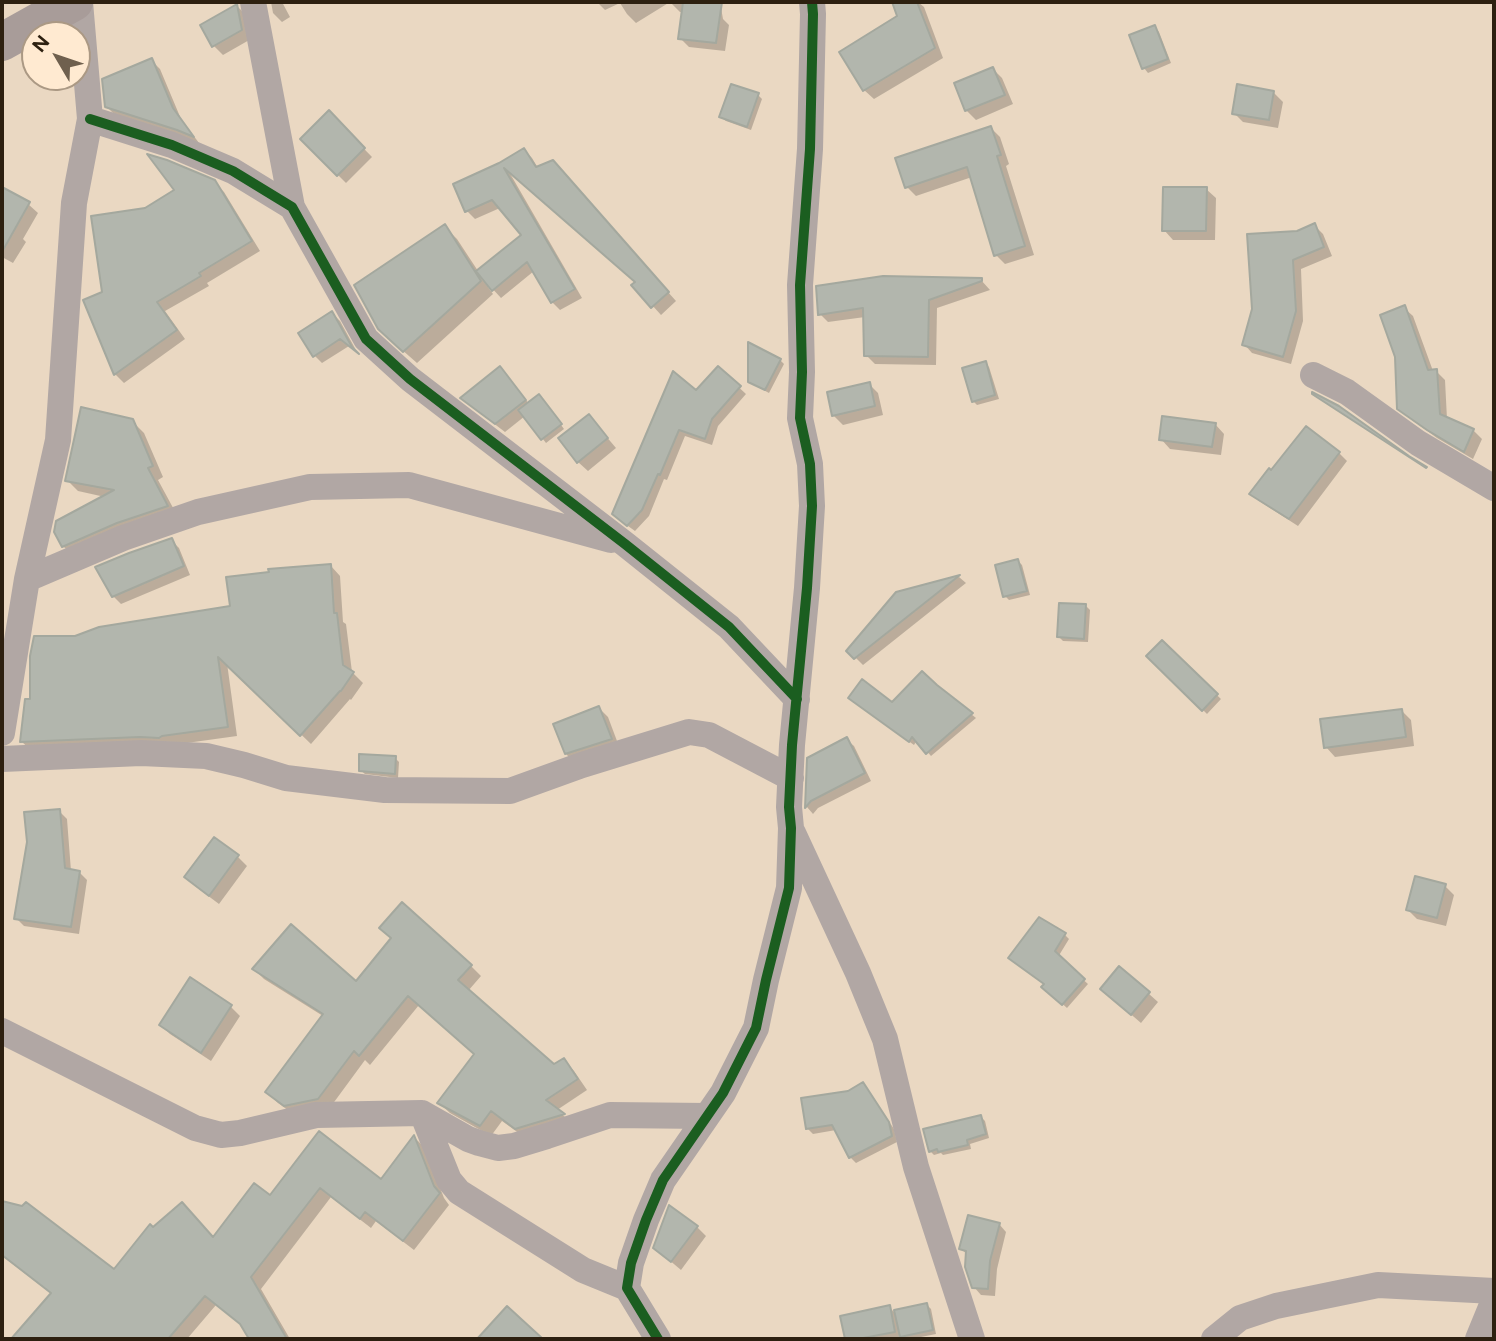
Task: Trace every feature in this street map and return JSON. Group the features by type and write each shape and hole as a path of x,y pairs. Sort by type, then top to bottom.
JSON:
{"main road":[{"path":"2,42 74,2"}],"street":[{"path":"2,733 27,579 58,440 74,203 90,119 80,2"},
{"path":"253,2 292,207 366,339 410,379 729,627 797,699"},
{"path":"627,1288 631,1263 663,1180 723,1093 756,1028 789,888 789,807 812,506 810,464 800,418 800,285 810,149 812,2"},
{"path":"90,119 172,145 233,171 292,207"},
{"path":"1313,375 1347,392 1418,443 1490,481"},
{"path":"27,579 123,538 198,512 310,487 409,485 625,544"},
{"path":"2,759 141,753 206,756 286,778 385,790 510,791 582,765 689,732 709,735 791,778"},
{"path":"791,828 858,973 885,1039 916,1167 972,1339"},
{"path":"2,1031 195,1128 221,1135 316,1115 422,1114 468,1139 498,1148 514,1146 610,1115 707,1116"},
{"path":"422,1114 449,1180 459,1192 583,1270 627,1288 658,1339"},
{"path":"1214,1339 1240,1318 1276,1306 1378,1285 1494,1291"},
{"path":"1478,1339 1494,1300"}],"building":[{"path":"683,2 722,2 716,43 678,39"},
{"path":"892,2 917,2 935,48 863,91 839,52 897,16"},
{"path":"237,4 242,30 212,47 200,25"},
{"path":"1155,25 1168,59 1142,69 1129,35"},
{"path":"152,58 173,108 194,137 105,107 102,79"},
{"path":"993,67 1005,95 965,111 954,83"},
{"path":"731,84 759,93 747,127 719,117"},
{"path":"1237,84 1274,91 1269,120 1232,114"},
{"path":"329,110 365,148 337,176 300,139"},
{"path":"991,126 1001,155 997,156 1025,246 994,256 967,167 905,188 895,158"},
{"path":"524,148 536,167 553,160 669,292 651,308 631,285 635,282 504,168 575,289 551,303 527,262 492,291 476,271 521,235 492,200 465,212 453,184"},
{"path":"147,154 215,180 252,241 157,302 177,330 114,375 83,300 102,292 91,216 145,208 174,190"},
{"path":"2,187 30,202 2,252"},
{"path":"1163,187 1207,187 1206,231 1162,231"},
{"path":"1315,223 1324,247 1293,260 1296,311 1283,357 1242,345 1252,309 1247,234 1297,231"},
{"path":"445,224 481,281 403,352 378,329 354,285"},
{"path":"883,276 982,278 982,281 929,300 928,357 864,356 863,308 818,315 816,286"},
{"path":"1405,305 1428,370 1437,369 1440,414 1474,429 1464,452 1397,409 1395,357 1380,315"},
{"path":"332,311 352,347 359,354 340,339 313,357 298,333"},
{"path":"748,342 781,359 765,390 748,382"},
{"path":"986,361 995,395 972,402 962,368"},
{"path":"500,366 526,400 495,424 460,398"},
{"path":"718,366 741,386 712,419 705,439 679,430 642,510 627,526 612,514 673,371 696,390"},
{"path":"870,382 875,406 832,416 827,392"},
{"path":"539,394 562,424 541,440 518,410"},
{"path":"1312,394 1339,406 1427,467 1426,468"},
{"path":"81,407 133,419 153,466 148,468 168,506 117,523 62,547 54,532 56,521 114,490 65,481"},
{"path":"589,414 608,438 577,463 558,438"},
{"path":"1162,416 1216,423 1212,447 1159,440"},
{"path":"1306,426 1340,452 1289,519 1249,494"},
{"path":"172,538 184,566 112,597 95,567"},
{"path":"1018,559 1027,591 1003,597 995,565"},
{"path":"331,564 334,613 337,613 343,665 354,672 341,691 300,736 218,657 228,727 159,738 20,742 25,699 30,699 30,656 34,636 75,636 99,627 230,606 226,577 269,572 268,569"},
{"path":"960,575 854,659 846,651 896,592"},
{"path":"1059,603 1086,604 1084,639 1057,637"},
{"path":"1162,640 1218,694 1202,711 1146,656"},
{"path":"922,671 973,713 926,754 912,737 909,742 848,698 862,679 892,702"},
{"path":"599,706 612,739 565,754 553,724"},
{"path":"1402,709 1406,737 1324,748 1320,719"},
{"path":"847,737 865,773 811,801 805,808 807,758"},
{"path":"359,754 396,756 395,774 359,771"},
{"path":"60,809 65,868 80,871 71,927 14,919 27,842 24,812"},
{"path":"214,837 239,855 209,896 184,877"},
{"path":"1415,876 1446,884 1437,918 1406,910"},
{"path":"402,902 472,965 458,980 554,1064 564,1058 578,1079 546,1100 565,1114 515,1129 491,1111 480,1126 437,1103 474,1054 408,996 359,1056 354,1051 318,1099 284,1106 265,1092 323,1014 252,969 291,924 356,981 391,938 379,928"},
{"path":"1039,917 1066,933 1055,951 1085,979 1062,1005 1041,987 1044,984 1008,958"},
{"path":"1119,966 1150,992 1131,1015 1100,989"},
{"path":"190,977 232,1005 201,1053 159,1025"},
{"path":"863,1082 889,1122 892,1136 849,1158 832,1125 806,1129 801,1098 848,1091"},
{"path":"981,1115 986,1134 967,1140 968,1145 929,1152 923,1129"},
{"path":"319,1131 381,1179 414,1135 434,1186 440,1193 403,1241 365,1212 360,1219 320,1188 251,1277 287,1339 249,1339 240,1324 205,1296 168,1339 11,1339 51,1293 2,1255 2,1201 22,1206 26,1202 114,1269 150,1224 153,1227 182,1202 213,1237 254,1183 270,1195"},
{"path":"669,1205 698,1226 671,1262 653,1248"},
{"path":"968,1215 1000,1223 990,1261 988,1289 972,1288 965,1267 966,1251 959,1249"},
{"path":"927,1303 933,1330 900,1337 894,1310"},
{"path":"890,1305 895,1332 845,1339 840,1316"},
{"path":"507,1306 543,1339 477,1339"}],"cycle path":[{"path":"658,1339 627,1288 631,1263 663,1180 723,1093 756,1028 789,888 792,745 812,506 810,464 800,418 800,285 810,149 812,2"},
{"path":"90,119 172,145 233,171 292,207 366,339 410,379 729,627 797,699"}]}
